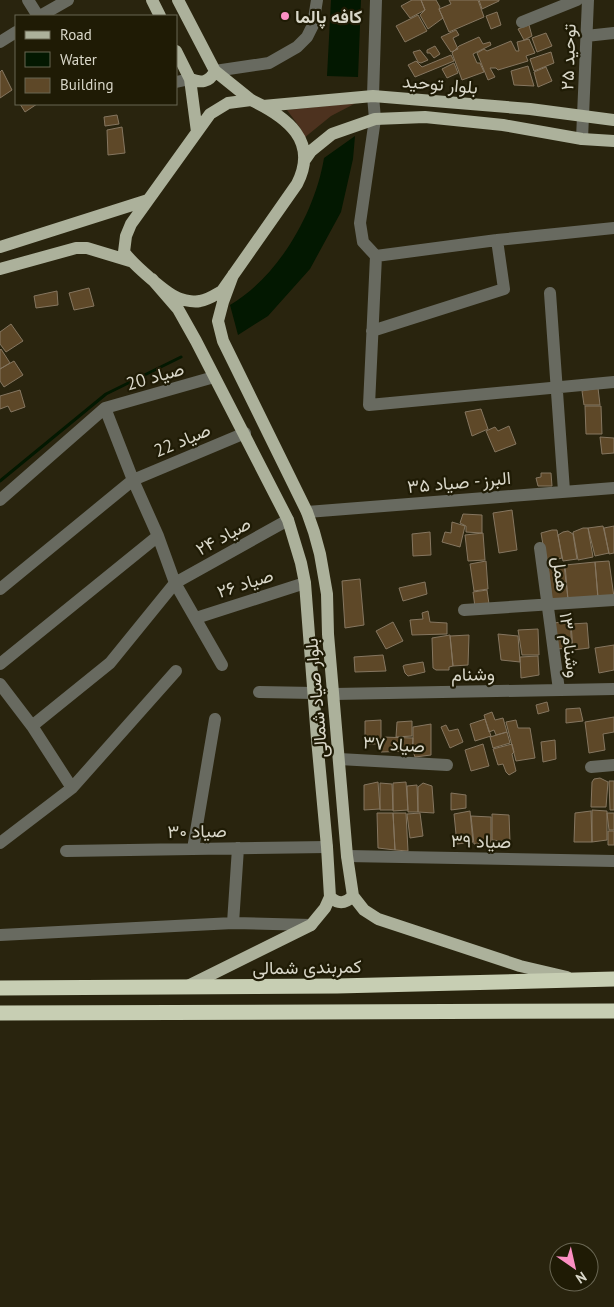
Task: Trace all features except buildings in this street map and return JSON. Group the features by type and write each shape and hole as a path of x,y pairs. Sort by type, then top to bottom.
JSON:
{"highway":[{"name":"کمربندی شمالی","path":"0,988 337,986 614,979"},
{"path":"0,1013 614,1011"}],"main road":[{"path":"152,0 160,15"},
{"path":"178,0 215,71 251,100 283,118 295,130 302,143 304,161 302,175 297,184 222,291 200,301 180,299 130,261 124,252 126,236 131,224 210,114 233,102 251,100"},
{"path":"178,55 190,79 197,132"},
{"path":"190,79 197,82 205,82 212,78 215,71"},
{"name":"بلوار توحید","path":"263,106 373,96 530,109 614,120"},
{"name":"بلوار توحید","path":"304,161 311,152 332,134 375,119 425,117 496,124 582,138 614,141"},
{"path":"0,247 148,200"},
{"path":"0,269 76,248 87,248 130,261"},
{"name":"بلوار صیاد شمالی","path":"233,274 218,321 223,341 307,512 320,554 327,594 347,856 353,896"},
{"name":"بلوار صیاد شمالی","path":"152,279 178,309 214,377 288,520 302,563 330,897"},
{"path":"186,986 311,925 330,897 342,903 348,901 353,896 364,910 378,919 520,966 581,980"}],"street":[{"path":"28,0 38,15"},
{"path":"41,15 68,0"},
{"path":"215,71 269,63 297,47 307,37 313,26 317,0"},
{"path":"376,0 373,96 375,119 360,223 363,242 376,256 368,405 614,382"},
{"path":"522,22 577,0"},
{"name":"توحید ۲۵","path":"582,138 588,0"},
{"path":"0,42 15,33"},
{"path":"586,36 614,33"},
{"path":"178,82 190,79"},
{"path":"376,256 497,240 614,228"},
{"path":"372,331 504,288 497,240"},
{"path":"550,293 564,491"},
{"name":"صیاد 20","path":"105,408 214,377"},
{"path":"0,500 105,408 133,480 158,536 175,583 222,665"},
{"name":"صیاد 22","path":"0,589 133,480 244,434"},
{"name":"البرز - صیاد ۳۵","path":"307,512 614,488"},
{"name":"صیاد ۲۴","path":"175,583 288,520"},
{"path":"0,664 158,536"},
{"name":"همل","path":"540,548 548,605"},
{"name":"صیاد ۲۶","path":"196,618 305,582"},
{"path":"32,726 110,663 175,583"},
{"path":"464,610 614,600"},
{"name":"وشنام ۱۳","path":"548,605 558,690"},
{"path":"0,843 72,788 176,671"},
{"path":"0,684 32,726 72,788"},
{"name":"وشنام","path":"334,694 614,689"},
{"path":"259,692 314,693"},
{"path":"193,849 215,720"},
{"name":"صیاد ۳۷","path":"339,758 447,765"},
{"path":"591,767 614,765"},
{"name":"صیاد ۳۰","path":"66,851 327,847"},
{"path":"233,924 238,848"},
{"name":"صیاد ۳۹","path":"347,856 614,861"},
{"path":"0,935 233,924 311,925"}],"shaded area":[{"path":"356,103 331,116 304,138 301,129 287,110"}],"water":[{"path":"331,0 361,0 358,77 327,76"},
{"path":"355,136 353,159 341,212 310,269 268,316 238,335 230,305 264,278 278,261 292,242 303,221 319,179 324,158"}],"waterway":[{"path":"0,481 106,394 181,357"}],"place":[{"name":"کافه پالما","path":"285,16"}]}
